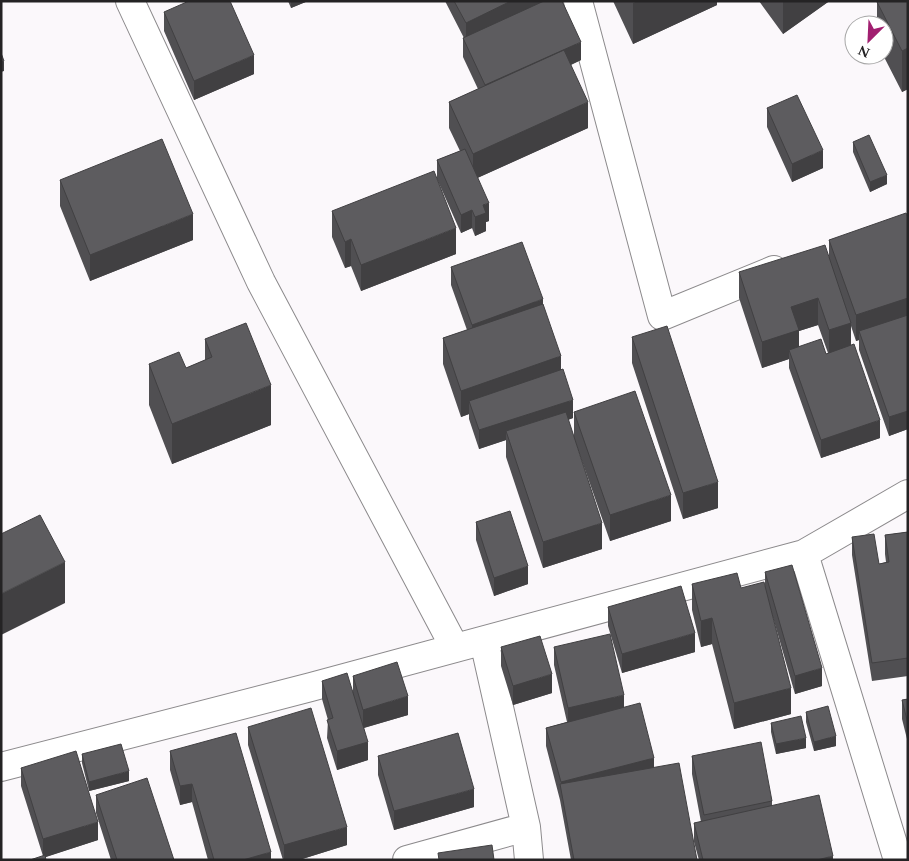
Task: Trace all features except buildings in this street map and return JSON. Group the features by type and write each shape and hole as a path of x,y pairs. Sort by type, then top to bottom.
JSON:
{"street":[{"path":"130,1 261,282 455,648"},
{"path":"578,1 662,316 800,260"},
{"path":"1,767 484,641 804,554 908,494"},
{"path":"804,554 898,860"},
{"path":"484,641 526,827 529,860"},
{"path":"407,860 526,827"}]}
